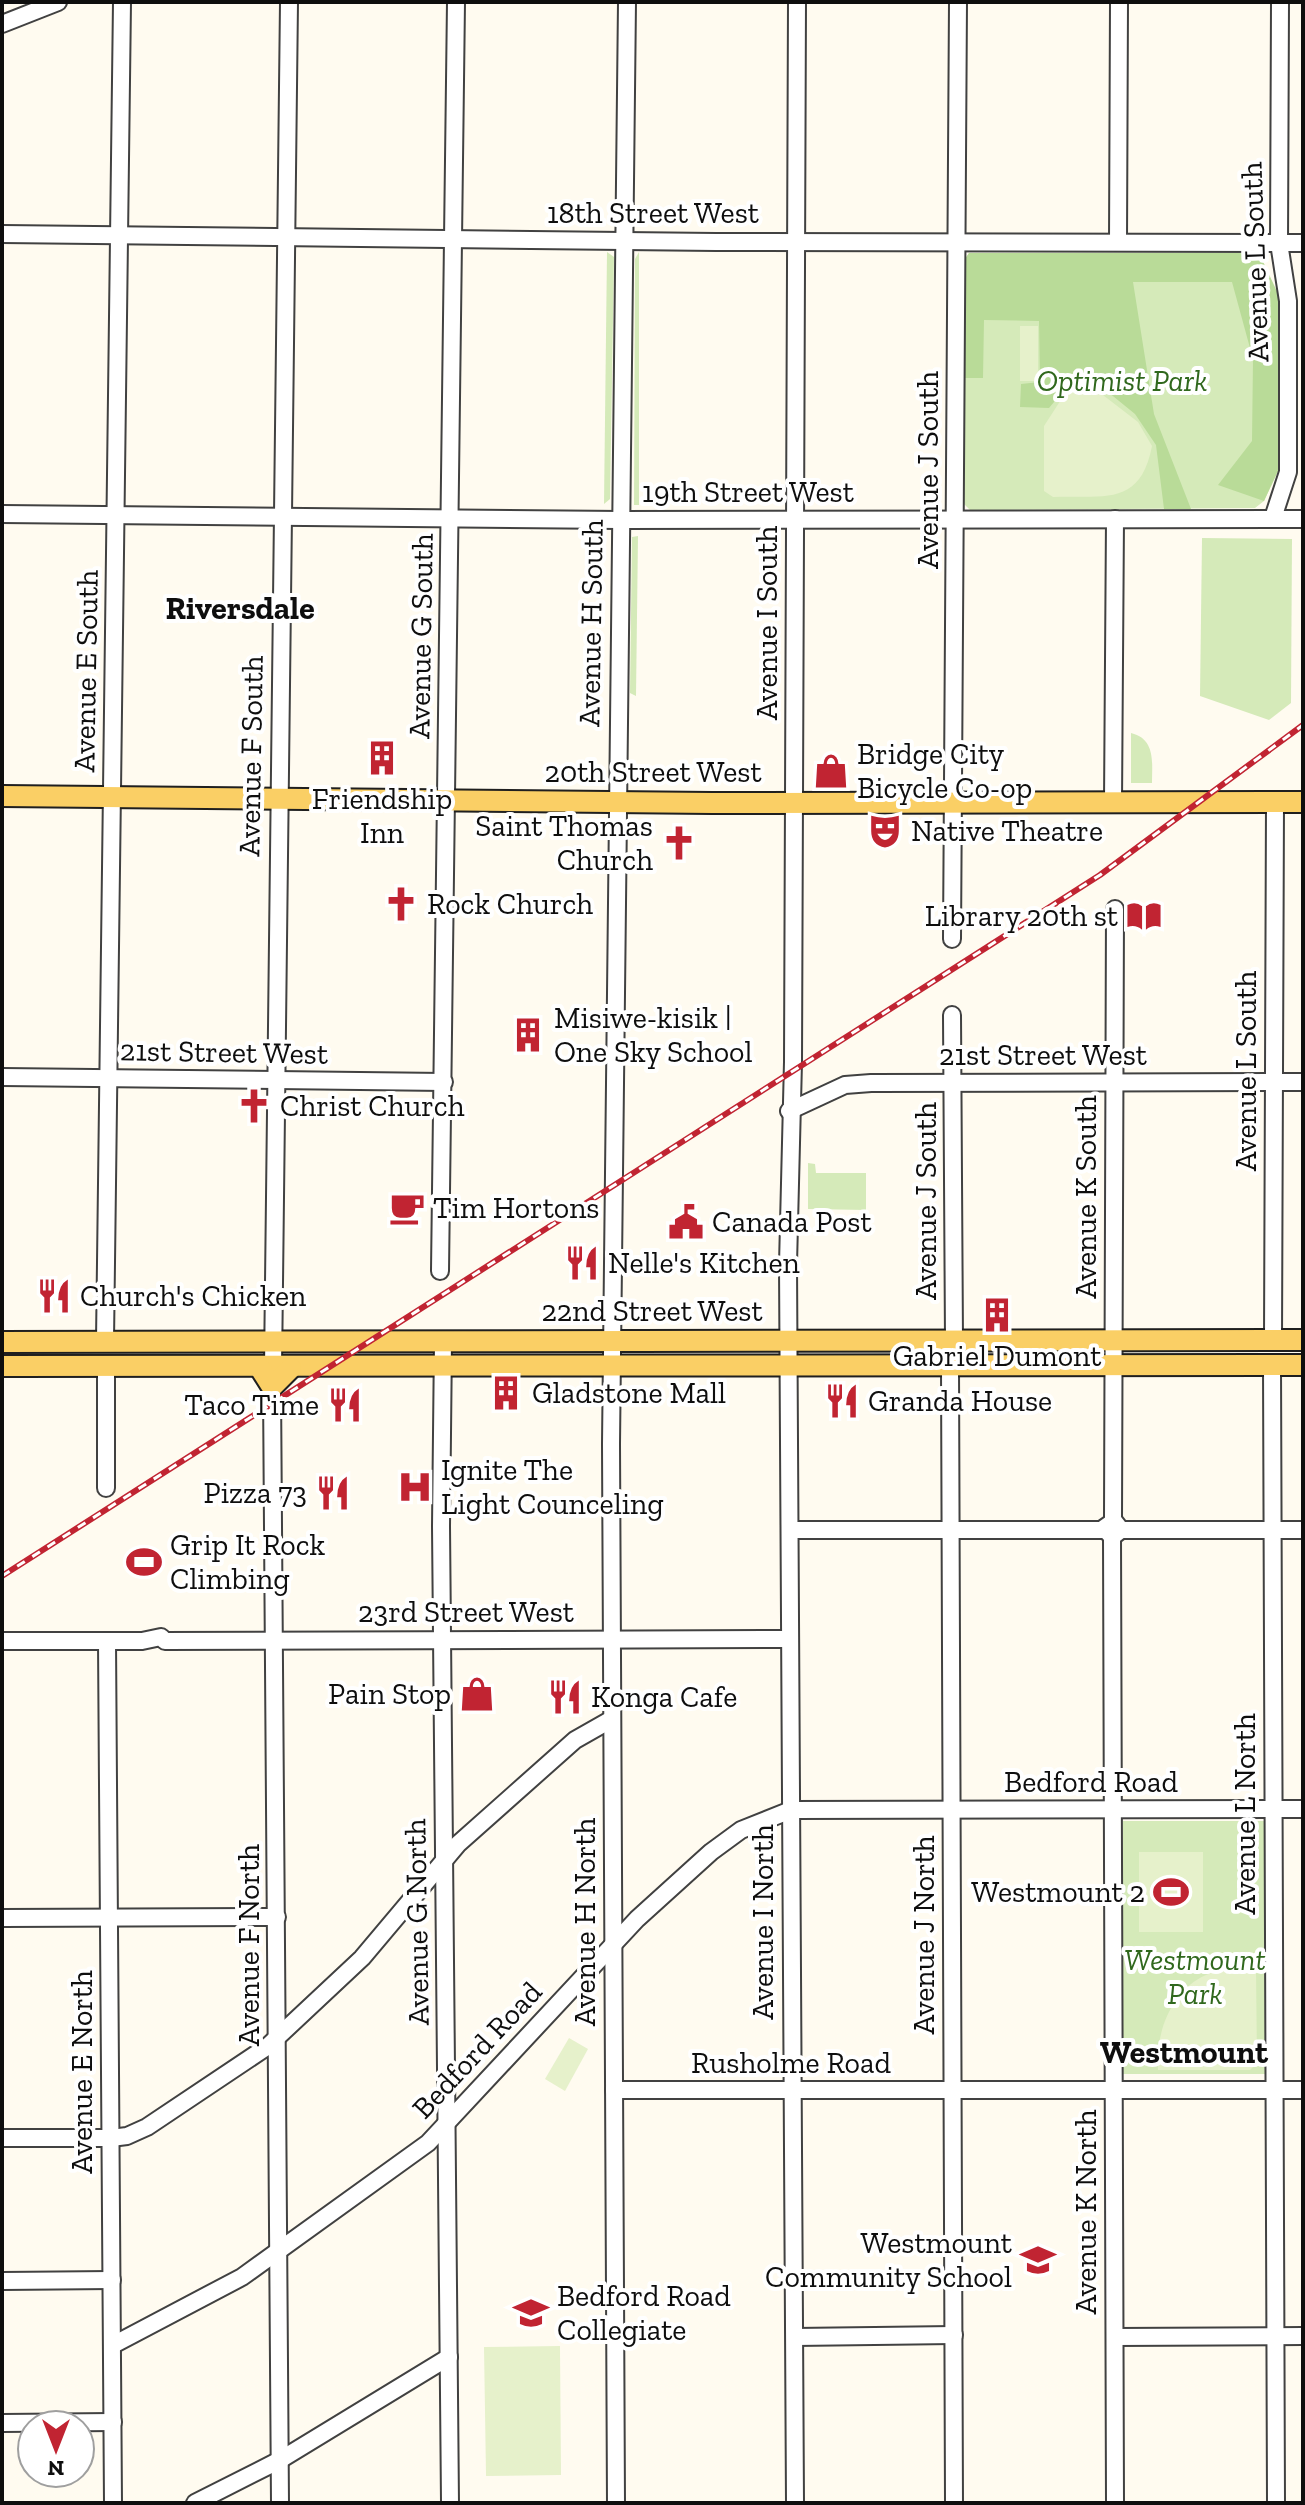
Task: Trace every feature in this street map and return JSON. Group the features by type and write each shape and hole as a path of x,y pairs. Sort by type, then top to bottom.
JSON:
{"main road":[{"name":"20th Street West","path":"2,796 794,803 1303,802"},
{"name":"22nd Street West","path":"2,1342 1303,1340"},
{"name":"22nd Street West","path":"2,1366 274,1372 443,1367 1303,1365"}],"street":[{"path":"2,24 58,2"},
{"name":"Avenue E South","path":"105,1341 122,2"},
{"name":"Avenue F South","path":"274,1372 289,2"},
{"name":"Avenue G South","path":"440,1271 456,2"},
{"name":"Avenue H South","path":"611,1341 627,2"},
{"name":"Avenue I South","path":"790,1341 797,2"},
{"name":"Avenue J South","path":"952,939 958,2"},
{"path":"1118,242 1119,2"},
{"name":"Avenue L South","path":"1273,518 1288,472 1288,301 1279,243 1280,2"},
{"name":"18th Street West","path":"2,234 623,241 1303,243"},
{"name":"19th Street West","path":"2,514 620,520 1303,519"},
{"path":"1113,803 1115,519"},
{"name":"Avenue L South","path":"1273,1340 1275,803"},
{"name":"Avenue K South","path":"1113,1341 1115,909"},
{"name":"Avenue J South","path":"952,1015 954,1340"},
{"name":"21st Street West","path":"2,1077 444,1082"},
{"name":"21st Street West","path":"789,1111 845,1085 1303,1082"},
{"name":"Avenue G North","path":"443,1341 450,2503"},
{"name":"Avenue H North","path":"611,1341 616,2503"},
{"name":"Avenue I North","path":"790,1341 790,2091 795,2503"},
{"name":"Avenue K North","path":"1113,1341 1115,2503"},
{"name":"Avenue L North","path":"1272,1365 1276,2503"},
{"path":"106,1366 106,1488"},
{"name":"Avenue J North","path":"950,1366 954,2503"},
{"name":"Avenue F North","path":"274,1372 280,2503"},
{"path":"791,1530 1303,1530"},
{"name":"23rd Street West","path":"2,1641 107,1641 161,1637 165,1641 789,1639"},
{"name":"Avenue E North","path":"107,1641 113,2503"},
{"path":"2,2138 111,2138 147,2127 277,2037 362,1958 444,1860 575,1740 612,1719"},
{"name":"Bedford Road","path":"113,2345 230,2284 279,2253 428,2143 613,1943 711,1852 741,1830 791,1810 1303,1809"},
{"path":"2,1918 277,1917"},
{"name":"Rusholme Road","path":"614,2090 1303,2090"},
{"path":"2,2281 112,2280"},
{"path":"795,2337 954,2335"},
{"path":"1115,2337 1303,2336"},
{"path":"195,2503 280,2460 449,2357"},
{"path":"2,2423 113,2422"}],"green space":[{"path":"607,252 614,257 610,499 604,504"},
{"path":"639,252 639,505 634,505 635,259"},
{"name":"Optimist Park","path":"969,253 1259,253 1278,471 1264,501 1255,508 970,510 964,504 965,259"},
{"path":"969,253 1259,253 1281,300 1278,471 1264,501 1218,485 1252,441 1253,359 1232,282 1133,282 1154,414 1191,509 1164,509 1156,445 1135,414 1081,370 1049,408 1020,407 1021,384 1040,382 1039,321 984,320 983,378 965,378 965,259"},
{"path":"1020,326 1038,326 1038,381 1020,381"},
{"path":"1077,375 1138,422 1152,446 1139,479 1118,494 1053,497 1044,491 1044,426"},
{"path":"638,536 636,696 630,693 632,537"},
{"path":"1202,538 1292,539 1291,703 1269,720 1200,696"},
{"path":"1131,733 1149,746 1152,783 1131,783"},
{"path":"808,1163 815,1164 816,1173 866,1173 866,1210 808,1209"},
{"name":"Westmount Park","path":"1123,1821 1266,1821 1266,2074 1123,2074"},
{"name":"Westmount 2","path":"1139,1852 1203,1852 1203,1932 1139,1932"},
{"path":"1256,1968 1257,2063 1250,2070 1158,2070 1163,2028 1183,1991 1212,1973"},
{"path":"569,2038 588,2049 565,2091 545,2079"},
{"path":"560,2346 561,2475 486,2476 484,2347"}],"railway":[{"path":"2,1576 1100,875 1303,725"}],"place":[{"name":"Friendship Inn","path":"382,758"},
{"name":"Bridge City Bicycle Co-op","path":"831,771"},
{"name":"Native Theatre","path":"885,831"},
{"name":"Saint Thomas Church","path":"679,843"},
{"name":"Rock Church","path":"401,904"},
{"name":"Library 20th st","path":"1144,916"},
{"name":"Misiwe-kisik | One Sky School","path":"528,1035"},
{"name":"Christ Church","path":"254,1106"},
{"name":"Tim Hortons","path":"407,1208"},
{"name":"Canada Post","path":"686,1222"},
{"name":"Nelle's Kitchen","path":"582,1263"},
{"name":"Church's Chicken","path":"54,1296"},
{"name":"Gabriel Dumont","path":"997,1315"},
{"name":"Gladstone Mall","path":"506,1393"},
{"name":"Granda House","path":"842,1401"},
{"name":"Taco Time","path":"345,1405"},
{"name":"Ignite The Light Counceling","path":"415,1487"},
{"name":"Pizza 73","path":"333,1493"},
{"name":"Grip It Rock Climbing","path":"144,1562"},
{"name":"Pain Stop","path":"477,1694"},
{"name":"Konga Cafe","path":"565,1697"},
{"name":"Westmount 2","path":"1171,1892"},
{"name":"Westmount Community School","path":"1038,2260"},
{"name":"Bedford Road Collegiate","path":"531,2313"}],"district":[{"name":"Riversdale","path":"240,608"},
{"name":"Westmount","path":"1184,2052"}]}
